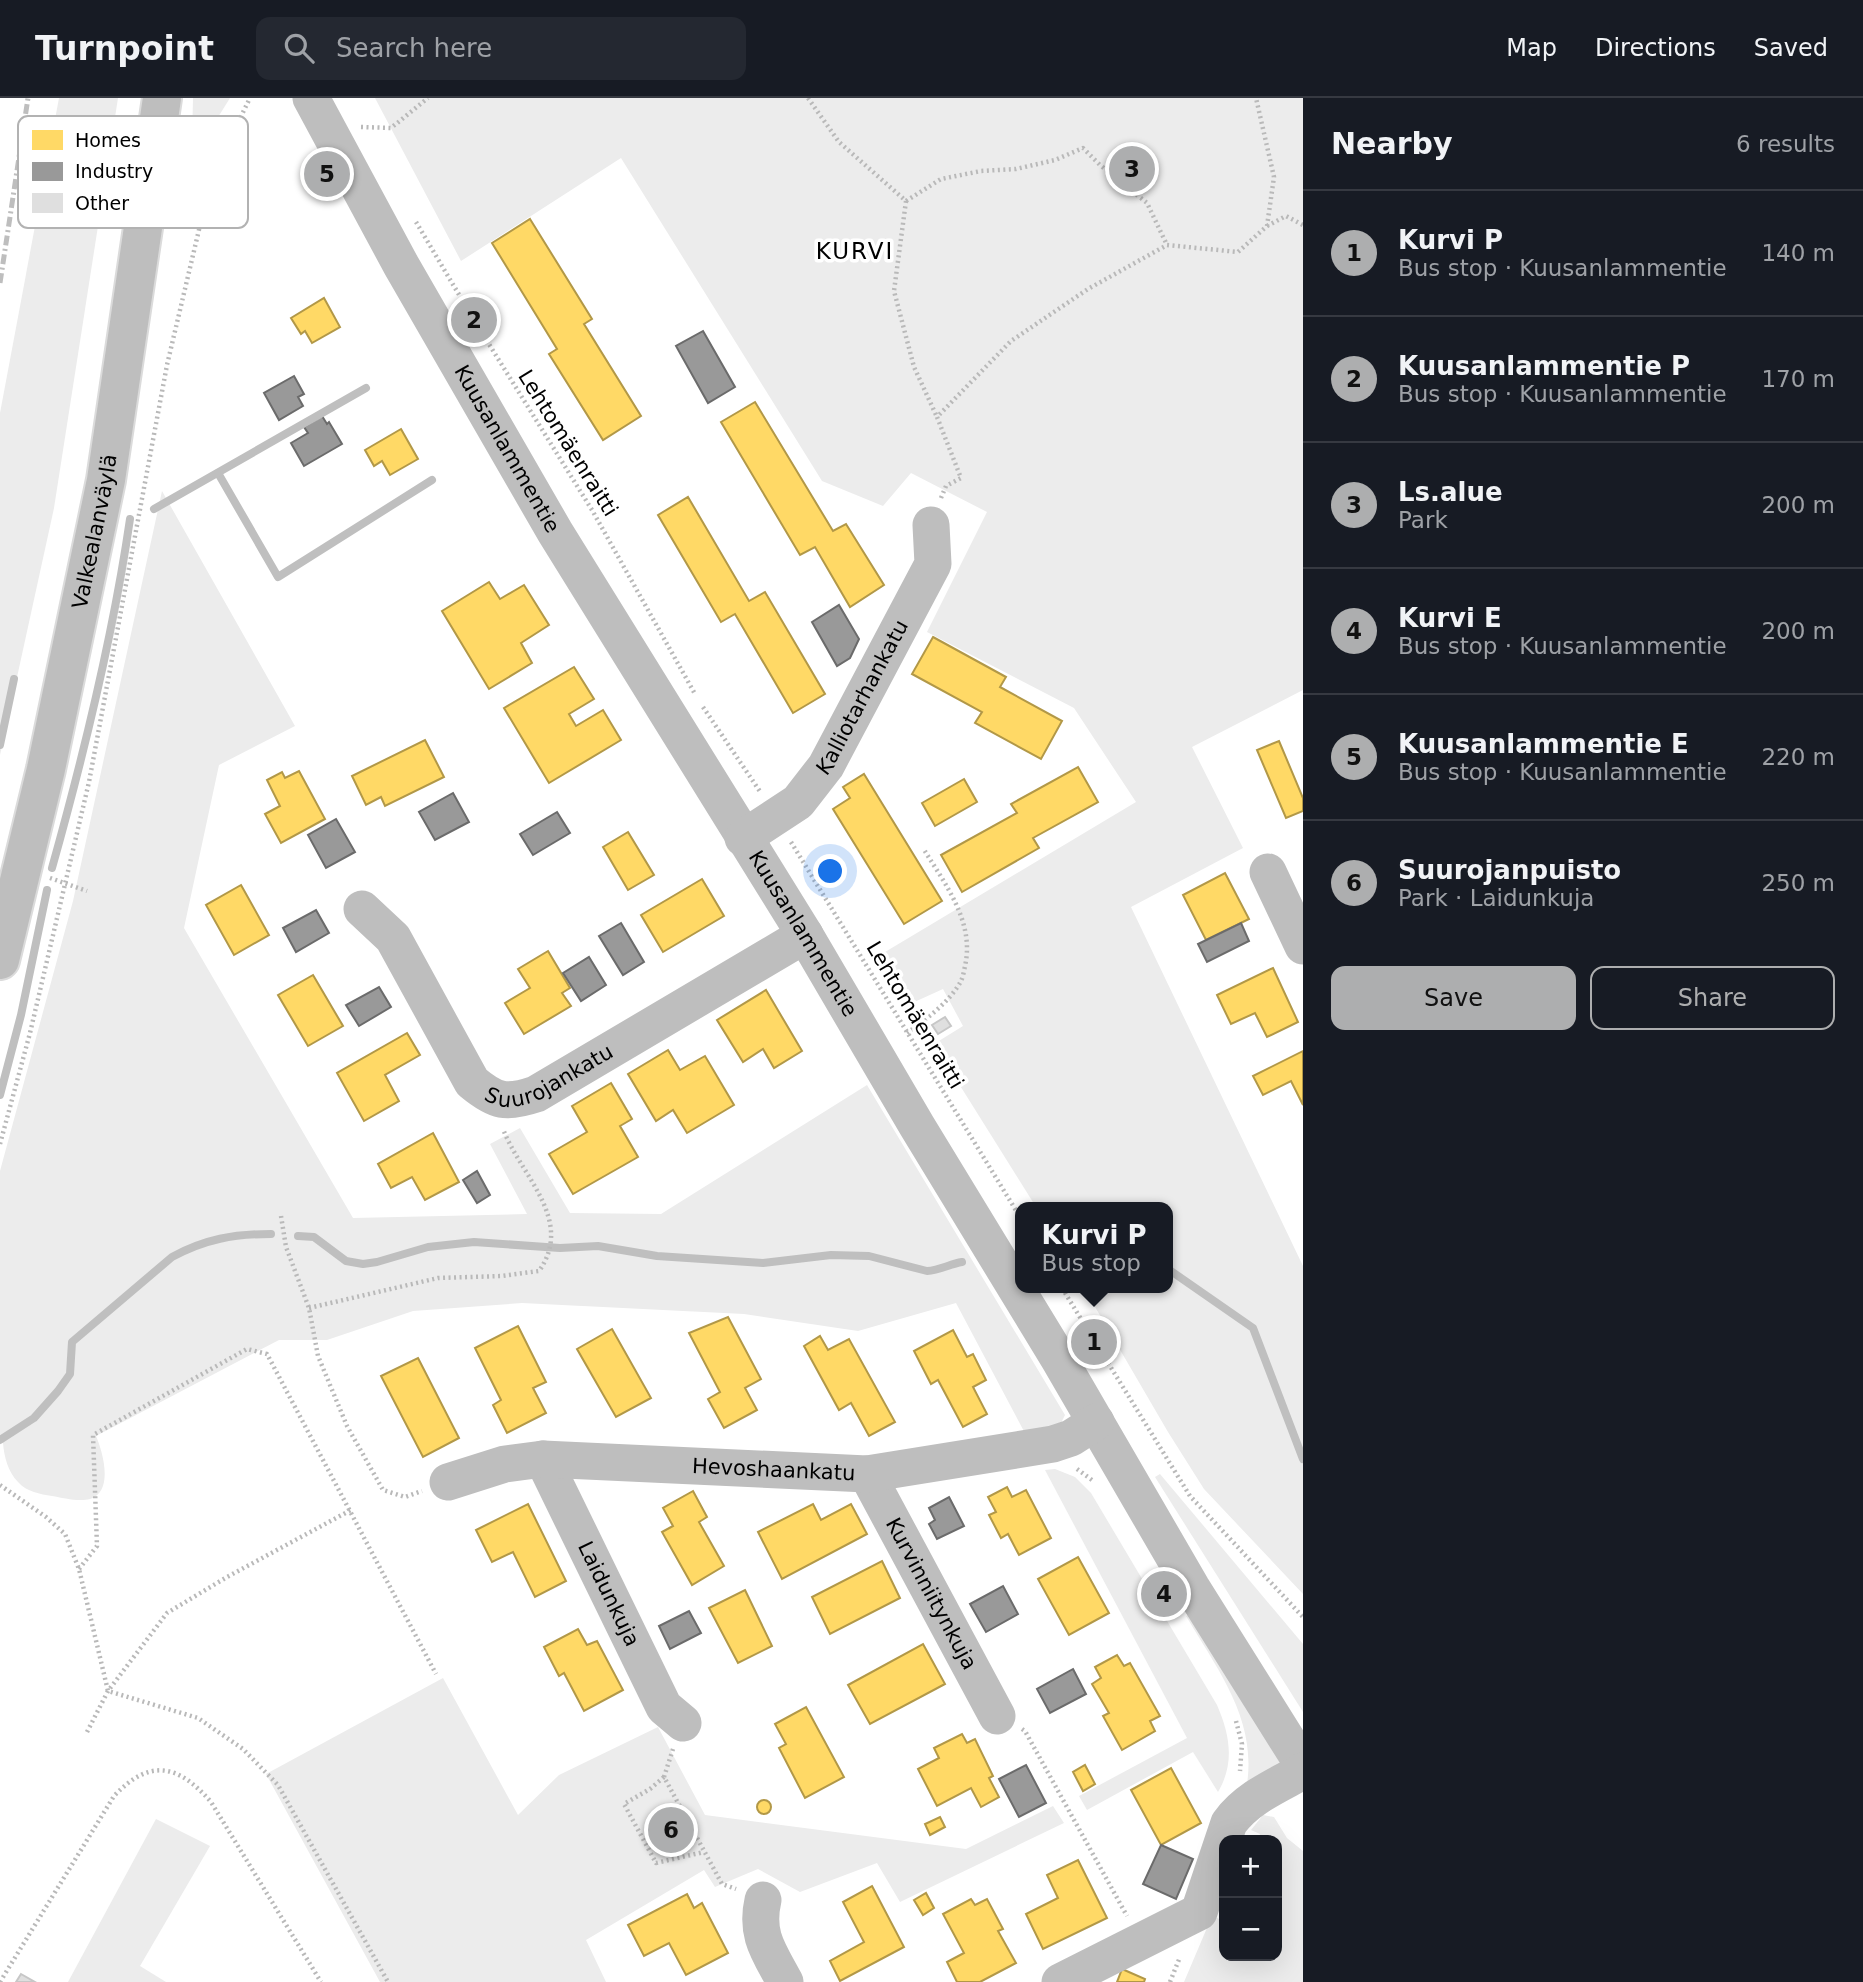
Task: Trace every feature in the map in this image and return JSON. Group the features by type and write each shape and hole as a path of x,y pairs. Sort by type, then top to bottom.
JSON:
{"main road":[{"name":"Valkealanväylä","path":"159,116 162,98"},
{"name":"Valkealanväylä","path":"0,960 46,769 106,480 143,228"}],"street":[{"name":"Kuusanlammentie","path":"311,98 401,265 549,522 805,935 1015,1288"},
{"name":"Kalliotarhankatu","path":"743,838 798,802 825,766 933,564 931,525"},
{"path":"1268,872 1303,946"},
{"name":"Suurojankatu","path":"362,909 393,938 472,1082 501,1101 518,1100 536,1094 805,935"},
{"name":"Kuusanlammentie","path":"1018,1293 1192,1588 1303,1765"},
{"name":"Hevoshaankatu","path":"448,1482 505,1464 543,1459 867,1474 1053,1444 1071,1438 1096,1422"},
{"name":"Laidunkuja","path":"543,1459 664,1707 682,1723"},
{"name":"Kurvinniitynkuja","path":"867,1474 997,1716"},
{"path":"1060,1982 1199,1912 1229,1824 1238,1811 1303,1771"},
{"path":"763,1900 759,1917 760,1932 785,1982"}],"path":[{"path":"241,116 250,98"},
{"path":"360,127 391,128 428,98"},
{"path":"808,98 839,142 906,201"},
{"path":"1256,98 1274,177 1267,226"},
{"path":"355,117 367,138"},
{"path":"906,201 941,179 981,171 1016,169 1055,160 1083,148 1147,203 1167,245"},
{"path":"906,201 894,291 914,367 961,478 946,486 931,525"},
{"path":"937,416 1011,341 1088,289 1167,245 1238,252 1267,226 1286,216 1303,225"},
{"name":"Lehtomäenraitti","path":"414,218 592,510 698,698 767,802"},
{"path":"0,1144 30,1033 89,782 167,365 199,228"},
{"name":"Lehtomäenraitti","path":"790,841 1015,1209"},
{"path":"907,1033 933,1014 962,981 967,955 966,928 953,898 923,848"},
{"path":"309,1308 438,1278 502,1276 538,1271 547,1259 553,1234 541,1196 503,1132 501,1101"},
{"path":"281,1216 286,1247 309,1308 318,1356 347,1426 383,1490 405,1497 448,1482"},
{"path":"1065,1293 1190,1496 1303,1617"},
{"path":"79,1569 97,1546 93,1434 247,1349 267,1354 436,1674"},
{"path":"1053,1444 1062,1463 1081,1472 1099,1487"},
{"path":"0,1485 46,1517 65,1534 79,1569 108,1691"},
{"path":"86,1732 108,1691 167,1613 227,1577 351,1510"},
{"path":"108,1691 198,1718 243,1749 278,1785 388,1982"},
{"path":"997,1716 1025,1731 1140,1941"},
{"path":"1235,1717 1242,1744 1239,1775"},
{"path":"682,1723 664,1777 650,1789 624,1804 656,1863 704,1852"},
{"path":"0,1982 114,1796 129,1780 144,1773 161,1771 181,1774 196,1784 211,1802 321,1982"},
{"path":"664,1777 722,1884 763,1900"}],"shaded area":[{"path":"59,98 118,98 115,116 56,116"},
{"path":"193,98 230,98 219,116 193,116"},
{"path":"375,98 1303,98 1303,690 1192,747 1243,848 1131,907 1303,1266 1303,1594 1204,1489 1087,1293 1173,1293 1173,1202 1033,1202 934,1044 963,1026 943,989 910,1004 880,955 1136,802 1074,708 927,632 987,512 911,473 883,506 822,481 621,158 461,261"},
{"path":"35,228 98,228 54,508 0,755 0,413"},
{"path":"162,491 295,726 219,765 184,928 353,1218 527,1214 490,1144 520,1128 570,1213 661,1214 867,1085 1065,1415 1058,1429 1027,1437 956,1303 858,1331 744,1314 522,1303 413,1311 327,1340 279,1340 96,1436 105,1471 102,1488 90,1499 71,1499 38,1493 18,1482 7,1464 3,1443 0,1443 0,1171 73,901"},
{"path":"1055,1469 1075,1477 1091,1493 1217,1705 1229,1749 1227,1770 1218,1792 1193,1752 1087,1810 1079,1796 1187,1738 1045,1470"},
{"path":"1160,1474 1303,1644 1303,1712 1155,1477"},
{"path":"1188,1615 1277,1750 1280,1764 1246,1790 1249,1765 1241,1720 1223,1678 1186,1616"},
{"path":"443,1678 518,1815 559,1775 658,1727 705,1815 966,1849 1053,1806 1064,1823 900,1902 877,1863 800,1892 758,1869 715,1887 704,1870 586,1940 606,1982 380,1982 266,1774"},
{"path":"1263,1815 1274,1817 1287,1838 1303,1851 1303,1982 1184,1982 1212,1916 1219,1919 1219,1961 1282,1961 1282,1835 1260,1835 1251,1830"},
{"path":"156,1819 210,1846 140,1966 166,1982 68,1982"}],"building: Homes":[{"path":"530,219 592,319 584,324 641,416 603,440 549,354 557,349 492,243"},
{"path":"324,298 340,327 312,343 305,331 301,334 291,318"},
{"path":"755,402 833,531 846,524 884,585 850,607 815,547 800,555 721,422"},
{"path":"401,429 418,459 390,475 382,461 374,466 365,450"},
{"path":"688,497 749,601 765,592 825,694 793,713 735,614 721,622 658,515"},
{"path":"489,582 500,599 524,585 549,625 521,643 532,663 489,689 442,611"},
{"path":"933,637 1006,677 1000,687 1062,721 1041,759 975,723 982,712 912,674"},
{"path":"574,667 594,699 569,714 576,726 603,710 621,740 549,783 504,708"},
{"path":"425,740 444,777 385,806 381,797 366,805 352,776"},
{"path":"1279,741 1303,798 1303,811 1286,818 1257,750"},
{"path":"1078,767 1098,802 1033,838 1039,848 962,892 941,855 1017,813 1011,804"},
{"path":"299,771 325,819 281,843 265,814 280,806 267,780 282,772 285,778"},
{"path":"864,774 942,901 904,924 833,809 850,798 843,787"},
{"path":"964,779 977,802 935,826 922,803"},
{"path":"628,832 654,875 628,890 603,847"},
{"path":"1225,873 1249,919 1206,940 1183,895"},
{"path":"702,879 724,916 663,952 641,915"},
{"path":"241,885 269,935 234,955 206,905"},
{"path":"548,951 570,988 562,993 571,1006 524,1034 505,1003 530,988 518,969"},
{"path":"1273,968 1298,1022 1267,1037 1255,1013 1231,1024 1217,995"},
{"path":"313,975 343,1026 308,1046 278,995"},
{"path":"766,990 802,1051 774,1068 763,1049 743,1062 717,1020"},
{"path":"407,1033 420,1055 385,1075 399,1101 364,1121 337,1073"},
{"path":"668,1050 680,1070 705,1056 734,1105 687,1133 673,1110 656,1121 628,1074"},
{"path":"1303,1051 1303,1105 1291,1081 1263,1095 1253,1076"},
{"path":"611,1083 632,1119 620,1126 638,1157 573,1194 549,1154 587,1132 572,1106"},
{"path":"433,1133 459,1182 425,1200 412,1177 391,1188 378,1164"},
{"path":"728,1317 761,1379 745,1388 757,1410 724,1428 708,1399 720,1392 689,1333"},
{"path":"518,1326 546,1382 533,1388 546,1413 507,1433 493,1405 501,1400 475,1348"},
{"path":"612,1329 651,1398 616,1417 577,1349"},
{"path":"953,1330 967,1357 973,1354 986,1380 973,1387 987,1414 963,1427 938,1380 931,1384 914,1351"},
{"path":"820,1336 828,1350 849,1339 895,1422 869,1436 851,1403 839,1410 804,1346"},
{"path":"418,1358 459,1438 423,1457 381,1376"},
{"path":"1007,1487 1012,1497 1026,1490 1051,1538 1019,1555 1008,1534 1001,1538 989,1515 996,1512 988,1497"},
{"path":"693,1491 707,1517 699,1522 724,1566 692,1585 662,1532 673,1526 663,1508"},
{"path":"528,1504 566,1581 535,1597 513,1552 492,1562 476,1530"},
{"path":"813,1504 821,1520 851,1504 867,1534 782,1579 758,1532"},
{"path":"1078,1557 1109,1613 1069,1635 1038,1579"},
{"path":"882,1561 900,1598 830,1634 812,1597"},
{"path":"745,1590 772,1646 738,1663 709,1608"},
{"path":"578,1629 587,1645 597,1641 623,1690 584,1711 564,1673 559,1676 544,1647"},
{"path":"923,1644 945,1684 870,1724 848,1685"},
{"path":"1117,1655 1124,1666 1130,1663 1160,1716 1150,1721 1155,1731 1122,1750 1103,1716 1109,1713 1092,1684 1101,1678 1095,1667"},
{"path":"806,1707 844,1777 805,1798 779,1748 786,1744 775,1724"},
{"path":"962,1734 967,1743 975,1739 993,1776 989,1778 999,1797 981,1807 971,1788 937,1806 918,1769 939,1758 934,1748"},
{"path":"1085,1765 1095,1784 1083,1791 1073,1772"},
{"path":"1171,1768 1201,1823 1161,1845 1131,1790"},
{"path":"764,1800 769,1802 769,1812 764,1814 759,1812 757,1807 759,1802"},
{"path":"940,1817 945,1827 930,1835 925,1824"},
{"path":"1078,1860 1107,1918 1043,1949 1026,1914 1058,1898 1047,1875"},
{"path":"872,1886 904,1947 840,1981 830,1961 864,1942 843,1902"},
{"path":"926,1893 934,1908 923,1915 914,1900"},
{"path":"687,1894 694,1908 702,1903 728,1953 686,1975 669,1943 644,1956 628,1925"},
{"path":"971,1899 975,1905 987,1899 1003,1929 998,1931 1016,1963 980,1982 957,1982 947,1962 964,1953 943,1914"},
{"path":"1122,1969 1145,1979 1144,1982 1117,1982"}],"building: Industry":[{"path":"703,331 735,387 708,403 676,346"},
{"path":"294,376 304,394 298,397 303,406 279,420 264,393"},
{"path":"322,416 327,424 329,422 342,444 304,466 291,443 308,433 304,427"},
{"path":"839,605 859,639 850,658 837,666 812,622"},
{"path":"453,793 469,822 435,840 419,812"},
{"path":"557,812 570,833 533,855 520,834"},
{"path":"336,819 355,852 326,868 308,835"},
{"path":"316,910 329,933 296,952 283,928"},
{"path":"621,923 644,962 623,975 599,936"},
{"path":"1241,923 1249,941 1207,962 1198,944"},
{"path":"589,957 606,985 581,1001 563,973"},
{"path":"379,987 391,1007 359,1026 346,1005"},
{"path":"477,1171 490,1195 477,1203 463,1180"},
{"path":"949,1497 964,1526 937,1539 929,1524 935,1520 929,1508"},
{"path":"1003,1586 1018,1614 986,1632 970,1604"},
{"path":"689,1611 701,1633 670,1649 659,1626"},
{"path":"1073,1669 1086,1694 1050,1713 1037,1689"},
{"path":"1026,1765 1046,1803 1019,1817 999,1779"},
{"path":"1161,1845 1193,1859 1176,1899 1143,1884"}],"building: Other":[{"path":"945,1017 951,1026 938,1034 932,1025"},
{"path":"21,1974 35,1982 16,1982"}],"waterway":[{"path":"154,509 366,388"},
{"path":"218,473 278,577 432,480"},
{"path":"52,868 97,695 130,519"},
{"path":"0,745 14,679"},
{"path":"0,1095 21,1015 47,890"},
{"path":"0,1440 34,1418 58,1391 70,1374 72,1342 172,1257 220,1239 271,1234"},
{"path":"298,1236 314,1237 346,1261 363,1264 428,1247 474,1242 560,1248 598,1246 657,1256 763,1263 831,1255 869,1256 927,1271 962,1262"},
{"path":"1173,1272 1253,1328 1303,1459"}],"railway":[{"path":"25,116 28,98"},
{"path":"0,283 18,164"}],"place":[{"name":"Ls.alue","path":"1132,169"},
{"name":"Kuusanlammentie E","path":"327,174"},
{"name":"Kuusanlammentie P","path":"474,320"},
{"name":"Kurvi P","path":"1094,1342"},
{"name":"Kurvi E","path":"1164,1594"},
{"name":"Suurojanpuisto","path":"671,1830"}],"district":[{"name":"KURVI","path":"855,251"}]}
